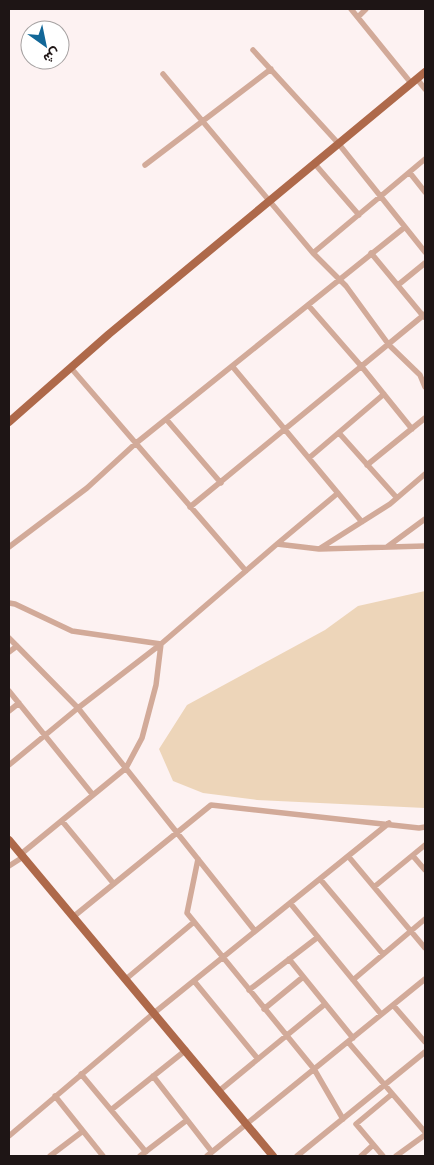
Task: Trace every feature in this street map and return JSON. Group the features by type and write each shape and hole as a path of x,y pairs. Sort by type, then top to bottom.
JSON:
{"main road":[{"path":"9,422 269,200 425,72"},
{"path":"9,840 273,1156"}],"street":[{"path":"351,9 414,81 425,89"},
{"path":"358,17 366,9"},
{"path":"253,50 338,143 425,252"},
{"path":"145,165 271,69"},
{"path":"163,74 313,253 339,279 389,345 420,375 425,387"},
{"path":"313,253 425,159"},
{"path":"314,163 359,215"},
{"path":"410,173 425,192"},
{"path":"9,547 87,488 135,444 405,227"},
{"path":"190,507 424,316 371,253"},
{"path":"398,285 425,263"},
{"path":"308,305 362,367 412,429"},
{"path":"232,366 362,522"},
{"path":"71,368 246,571"},
{"path":"309,458 384,394"},
{"path":"367,465 425,418"},
{"path":"166,419 221,483"},
{"path":"338,433 397,498"},
{"path":"319,549 397,498 425,474"},
{"path":"9,765 78,708 161,644 338,493"},
{"path":"387,547 425,519"},
{"path":"277,544 319,549 425,546"},
{"path":"9,603 15,604 72,631 161,644"},
{"path":"9,638 78,708 256,931"},
{"path":"9,866 126,768 142,738 156,685 161,644"},
{"path":"9,652 17,646"},
{"path":"9,691 93,795"},
{"path":"9,711 18,703"},
{"path":"73,916 211,804 389,823 419,828 425,827"},
{"path":"62,821 114,884"},
{"path":"9,1136 154,1013 389,823"},
{"path":"374,888 425,845"},
{"path":"348,856 425,948"},
{"path":"413,856 425,870"},
{"path":"198,859 187,913 314,1069 343,1119"},
{"path":"320,879 383,954"},
{"path":"290,903 382,1014"},
{"path":"353,980 425,919"},
{"path":"126,979 194,922"},
{"path":"249,990 318,937"},
{"path":"289,959 325,1004 350,1040 425,1134 396,1156"},
{"path":"264,1009 303,977"},
{"path":"206,1156 425,979"},
{"path":"194,981 258,1059"},
{"path":"219,1091 325,1004"},
{"path":"393,1005 425,1042"},
{"path":"112,1110 186,1050"},
{"path":"297,1156 425,1052"},
{"path":"81,1074 146,1152"},
{"path":"153,1076 212,1152"},
{"path":"383,1156 356,1124 392,1094"},
{"path":"55,1096 103,1156"},
{"path":"140,1156 187,1120"},
{"path":"55,1155 83,1131"},
{"path":"361,1156 373,1145"}],"shaded area":[{"path":"425,591 425,808 257,800 203,793 173,781 159,749 187,705 325,630 358,606"}]}
